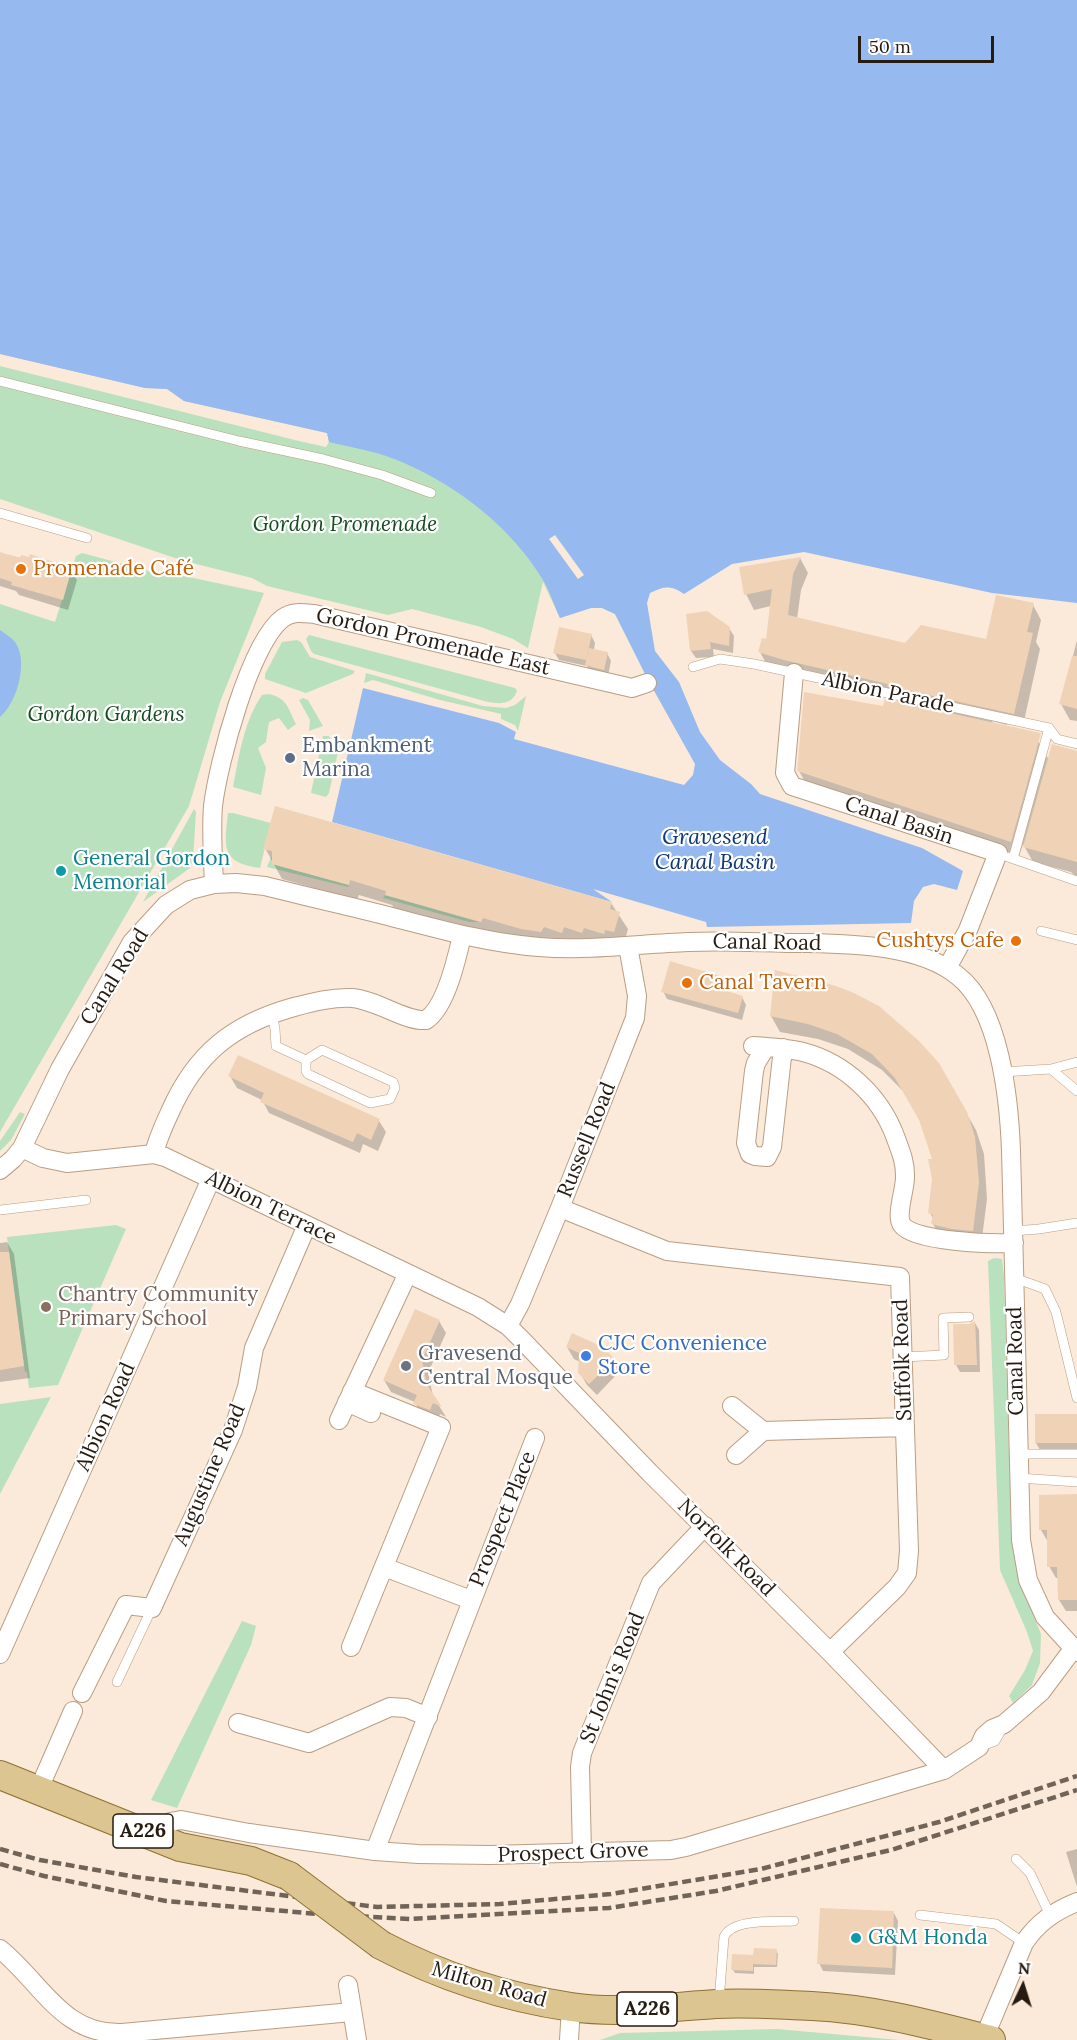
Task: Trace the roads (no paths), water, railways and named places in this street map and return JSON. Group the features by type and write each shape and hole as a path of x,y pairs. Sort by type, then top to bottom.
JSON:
{"main road":[{"name":"Milton Road","path":"0,1775 163,1838 180,1847 251,1861 289,1876 381,1945 452,1978 508,1993 572,2007 643,2010 718,2004 815,2006 869,2012 938,2033 987,2039"}],"street":[{"name":"Gordon Promenade East","path":"214,884 214,804 227,740 245,684 261,649 277,624 291,613 314,614 632,688 647,683"},
{"name":"Canal Basin","path":"794,673 785,773 792,786 1005,856"},
{"path":"947,968 1005,856"},
{"name":"Canal Road","path":"0,1170 13,1160 22,1148 60,1069 132,942 166,905 190,890 214,884 236,883 265,886 462,935 539,947 584,949 692,942 854,945 907,954 947,968 964,981 980,1005 994,1037 1002,1072 1010,1138 1021,1540 1028,1580 1045,1617 1075,1651"},
{"path":"154,1154 177,1096 193,1070 216,1044 228,1035 272,1014 312,1003 350,998 377,1004 415,1019 426,1020 438,1009 462,935"},
{"name":"Russell Road","path":"508,1326 520,1304 560,1208 637,1013 637,996 628,946"},
{"path":"768,1047 772,1147 767,1157 761,1157 750,1154 746,1143 754,1071 758,1060 768,1047"},
{"path":"768,1047 817,1056 836,1066 856,1080 880,1107 888,1119 903,1155 906,1178 900,1218 908,1230 916,1234 985,1244 1013,1237"},
{"name":"Albion Terrace","path":"22,1148 43,1158 67,1163 154,1154 165,1157 407,1275 478,1307 508,1326"},
{"name":"Albion Road","path":"0,1654 211,1179"},
{"name":"Suffolk Road","path":"560,1208 667,1251 900,1277 909,1551 907,1573 897,1587 830,1652"},
{"name":"Augustine Road","path":"152,1608 233,1430 247,1387 254,1348 307,1225"},
{"path":"339,1420 407,1275"},
{"name":"Norfolk Road","path":"508,1326 944,1770"},
{"path":"350,1396 371,1413"},
{"path":"350,1396 441,1427 351,1647"},
{"path":"732,1406 763,1431"},
{"path":"736,1455 763,1431 905,1427"},
{"name":"Prospect Place","path":"375,1851 536,1438"},
{"name":"St John's Road","path":"582,1853 580,1767 582,1753 651,1583 705,1526"},
{"name":"Prospect Place","path":"384,1567 471,1600"},
{"path":"82,1693 126,1605 152,1608"},
{"name":"Prospect Grove","path":"163,1838 170,1822 181,1820 228,1830 375,1851 462,1856 680,1849 944,1770 979,1747 984,1736 992,1729 1004,1724 1041,1692 1075,1651"},
{"path":"238,1723 309,1743 390,1707 406,1708 428,1717"},
{"path":"38,1791 73,1711"},
{"path":"987,2039 1024,1943 1033,1930 1050,1915 1077,1902"},
{"path":"0,1949 64,2014 83,2027 102,2033 352,2012"},
{"path":"348,1985 357,2040"},
{"path":"569,2040 572,2007"}],"lane":[{"path":"0,381 239,441 323,459 382,475 431,493"},
{"path":"0,513 87,538"},
{"name":"Albion Parade","path":"693,667 720,659 794,673 1049,728 1058,738 1077,744"},
{"path":"1049,728 1005,856 1077,881"},
{"path":"1041,931 1077,940"},
{"path":"272,1014 276,1046 306,1060"},
{"path":"322,1050 393,1083 395,1088 389,1101 370,1103 308,1074 306,1060 322,1050"},
{"path":"1002,1072 1075,1065"},
{"path":"1051,1069 1077,1091"},
{"path":"0,1210 86,1200"},
{"path":"1013,1237 1039,1229 1077,1223"},
{"path":"1015,1281 1023,1281 1045,1289 1056,1312 1077,1398"},
{"path":"903,1357 944,1355 943,1318 969,1317"},
{"path":"1018,1454 1077,1454"},
{"path":"1019,1478 1077,1482"},
{"path":"117,1682 152,1608"},
{"path":"1016,1859 1030,1873 1050,1915"},
{"path":"920,1915 996,1924 1024,1943"},
{"path":"718,2004 726,1931 742,1924 794,1921"}],"water":[{"name":"Gravesend Canal Basin","path":"0,0 1077,0 1077,603 992,593 804,552 732,564 684,594 671,588 663,588 650,593 647,603 655,651 679,682 700,732 720,760 760,794 922,848 963,871 957,890 934,884 923,887 914,901 911,923 707,927 706,922 593,889 612,902 332,822 363,688 499,723 516,732 514,739 684,785 693,775 695,764 648,680 615,614 602,608 591,608 560,618 543,580 516,543 482,511 445,484 395,459 329,442 327,433 184,401 167,389 145,388 0,354"},
{"path":"0,630 15,642 19,650 21,670 16,692 6,711 0,717"}],"railway":[{"path":"0,1849 40,1860 136,1877 377,1907 500,1904 611,1894 761,1869 939,1822 1077,1776"},
{"path":"0,1864 44,1876 166,1901 319,1914 410,1919 609,1908 716,1891 891,1850 1077,1790"}],"place":[{"name":"Promenade Café","path":"21,569"},
{"name":"Embankment Marina","path":"290,758"},
{"name":"General Gordon Memorial","path":"61,871"},
{"name":"Cushtys Cafe","path":"1016,941"},
{"name":"Canal Tavern","path":"687,983"},
{"name":"Chantry Community Primary School","path":"46,1307"},
{"name":"CJC Convenience Store","path":"586,1356"},
{"name":"Gravesend Central Mosque","path":"406,1366"},
{"name":"G&M Honda","path":"856,1938"}],"park label":[{"name":"Gordon Promenade","path":"345,525"},
{"name":"Gordon Gardens","path":"106,715"}]}
